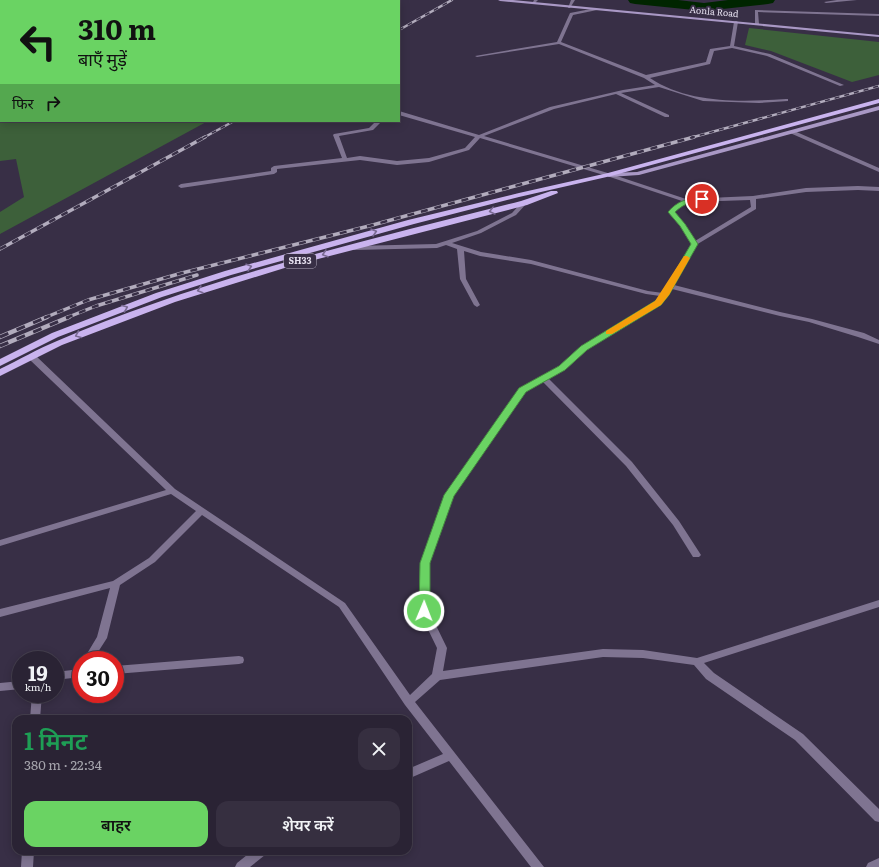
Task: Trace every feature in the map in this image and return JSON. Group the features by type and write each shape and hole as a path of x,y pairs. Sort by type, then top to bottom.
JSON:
{"main road":[{"path":"609,175 879,101"},
{"name":"SH33","path":"0,373 58,344 137,312 225,283 347,248 524,203 609,175"},
{"name":"SH33","path":"0,363 55,335 159,295 228,273 411,222 519,195 609,175"}],"street":[{"name":"Aonla Road","path":"500,0 534,2 569,7 879,36"},
{"path":"569,7 573,0"},
{"path":"826,2 855,0"},
{"path":"559,43 571,14 596,9"},
{"path":"757,24 756,11 879,14"},
{"path":"732,47 736,22"},
{"path":"477,56 559,43 646,77 659,86 703,100 759,102 786,100"},
{"path":"646,77 708,63 712,50 732,47 768,55 842,85"},
{"path":"181,186 274,172 274,168 345,159 360,158 397,163 428,160 467,149 478,137 552,108 617,93 659,86"},
{"path":"617,93 667,116"},
{"path":"609,175 637,174 879,108"},
{"path":"400,114 609,175 686,201 753,198 806,190 879,189"},
{"path":"345,159 336,134 371,129 378,122"},
{"path":"792,132 879,170"},
{"path":"437,676 442,648 424,611 425,563 449,495 522,390 562,368 584,348 658,303 665,295 694,244 754,208 753,198"},
{"path":"686,201 671,212 683,225 694,244"},
{"path":"347,248 437,246 479,232 514,214 524,203"},
{"path":"446,243 480,254 531,262 648,293 665,295"},
{"path":"460,248 463,279 477,305"},
{"path":"670,286 780,314 810,320 861,335 879,342"},
{"path":"32,357 172,491 342,605 409,702 538,867"},
{"path":"544,378 629,464 676,523 696,555"},
{"path":"0,543 172,491"},
{"path":"0,612 15,610 116,583 152,560 201,511"},
{"path":"94,651 102,638 116,583"},
{"path":"409,702 437,676 604,653 642,654 697,662 879,603"},
{"path":"124,669 239,660"},
{"path":"697,662 710,676 799,737 879,817"},
{"path":"0,687 12,686"},
{"path":"35,715 36,703"},
{"path":"412,772 451,755"},
{"path":"27,867 28,855"},
{"path":"241,867 256,855"},
{"path":"872,867 879,863"}],"green space":[{"path":"749,28 879,42 879,75 852,82 771,51 745,45"},
{"path":"0,122 206,122 0,234 0,212 24,197 16,159 0,161"}],"waterway":[{"path":"635,0 704,7 768,0"}],"railway":[{"path":"400,29 452,0"},
{"path":"690,138 879,86"},
{"path":"203,138 232,122"},
{"path":"0,249 205,137"},
{"path":"44,318 88,300 182,273 369,226 694,137"},
{"path":"66,318 96,306 197,275"},
{"path":"0,337 47,317"},
{"path":"0,346 69,317"}],"slow traffic":[{"path":"609,332 658,303 665,295 687,258"}],"route":[{"path":"424,611 425,563 449,495 522,390 562,368 584,348 658,303 665,295 694,244 683,225 671,212 679,205 689,200 702,199"}]}
